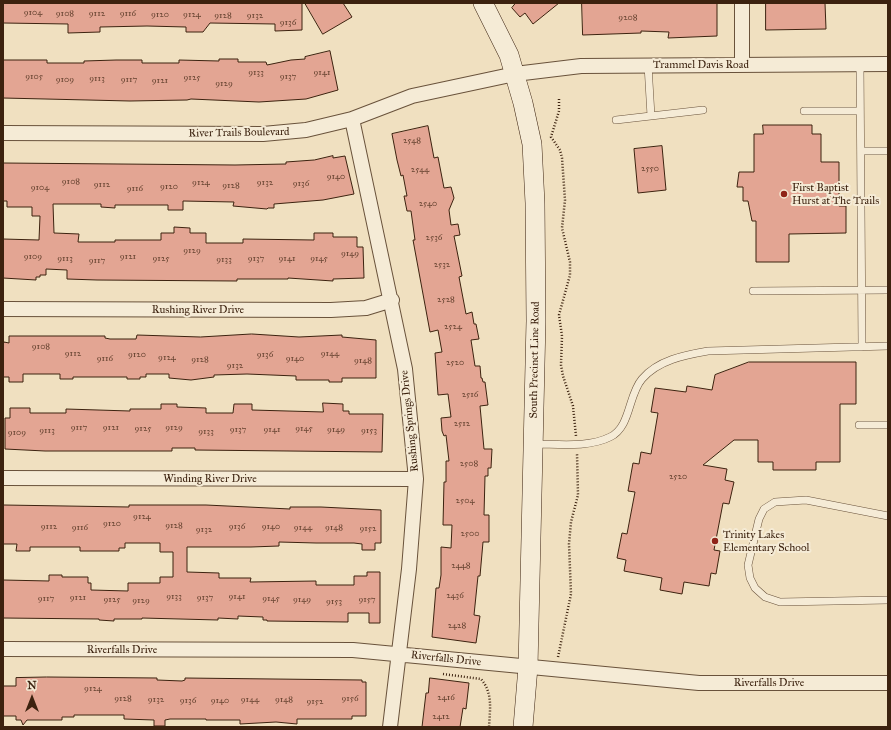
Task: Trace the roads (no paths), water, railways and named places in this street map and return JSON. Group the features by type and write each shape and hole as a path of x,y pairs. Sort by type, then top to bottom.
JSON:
{"main road":[{"name":"South Precinct Line Road","path":"483,3 509,55 532,144 535,203 536,321 528,667 523,727"}],"street":[{"path":"742,3 742,64"},
{"name":"Trammel Davis Road","path":"515,74 581,66 888,64"},
{"name":"River Trails Boulevard","path":"3,133 263,134 306,130 352,119 412,96 515,74"},
{"name":"Rushing Springs Drive","path":"352,119 392,300 405,369 416,479 409,569 390,727"},
{"name":"Rushing River Drive","path":"3,309 331,310 366,308 392,300"},
{"name":"Winding River Drive","path":"3,478 416,479"},
{"name":"Riverfalls Drive","path":"3,649 353,650 699,683 888,683"}],"lane":[{"path":"860,64 862,347"},
{"path":"648,65 651,116"},
{"path":"616,120 702,110"},
{"path":"804,111 860,111"},
{"path":"861,151 888,151"},
{"path":"753,291 888,290"},
{"path":"534,444 592,443 611,436 623,423 641,379 655,367 680,356 708,351 888,346"},
{"path":"860,425 888,425"},
{"path":"888,516 806,500 775,502 764,509 759,519 748,565 750,578 755,588 765,597 780,602 888,600"}],"place":[{"name":"First Baptist Hurst at The Trails","path":"784,194"},
{"name":"Trinity Lakes Elementary School","path":"715,541"}]}
